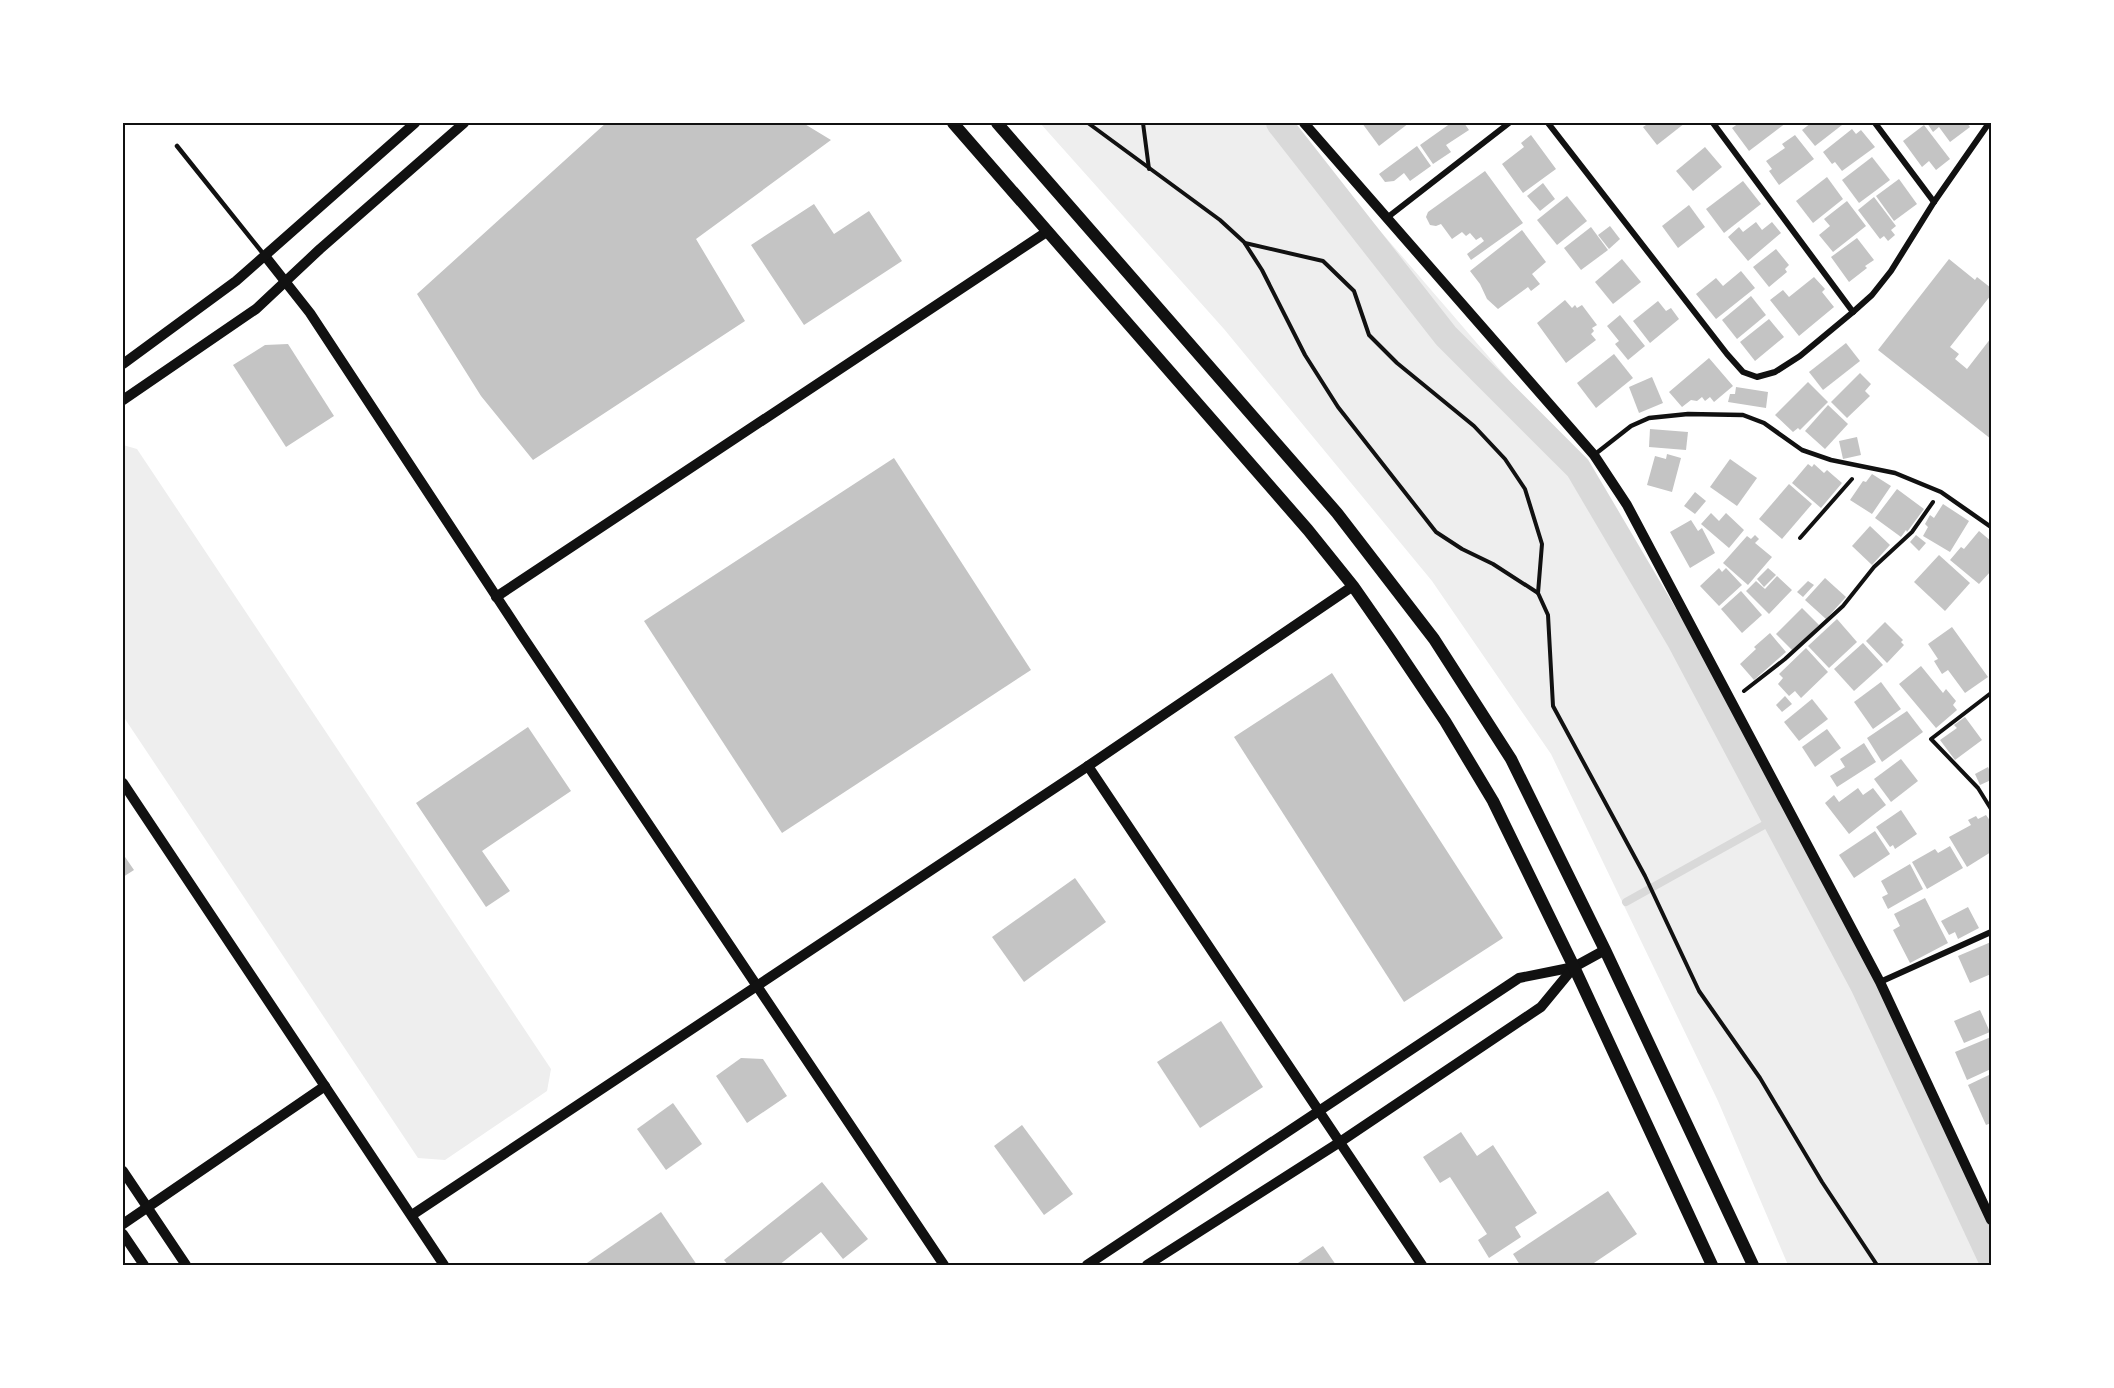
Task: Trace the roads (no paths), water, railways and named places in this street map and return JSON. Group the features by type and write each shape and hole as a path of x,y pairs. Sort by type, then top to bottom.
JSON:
{"main road":[{"path":"953,123 1308,530 1353,586 1445,720 1493,801 1574,967 1712,1265"},
{"path":"997,123 1337,513 1434,639 1511,759 1605,950 1753,1265"}],"street":[{"path":"123,364 237,281 415,123"},
{"path":"123,400 256,309 284,281 464,123"},
{"path":"1304,123 1594,455 1627,505 1880,982 1991,1220"},
{"path":"1388,217 1509,123"},
{"path":"1548,123 1743,372 1757,377 1775,372 1800,356 1872,295 1891,271 1934,202 1989,123"},
{"path":"1713,123 1853,312"},
{"path":"1875,123 1934,202"},
{"path":"496,597 1047,231"},
{"path":"265,256 310,314 496,597 944,1265"},
{"path":"412,1215 1088,766 1353,586"},
{"path":"1088,766 1422,1265"},
{"path":"123,783 444,1265"},
{"path":"1880,982 1991,932"},
{"path":"1087,1265 1519,978 1574,967 1605,950"},
{"path":"1147,1265 1340,1142 1541,1007 1574,967"},
{"path":"123,1224 325,1086"},
{"path":"123,1171 186,1265"},
{"path":"123,1234 144,1265"}],"lane":[{"path":"177,146 265,256"},
{"path":"1594,455 1631,426 1649,418 1688,414 1743,415 1764,423 1802,450 1831,460 1894,472 1941,492 1991,527"}],"waterway":[{"path":"1279,123 1446,336 1578,468 1680,641 1864,987 1991,1259"},
{"path":"1626,902 1775,819"}]}
